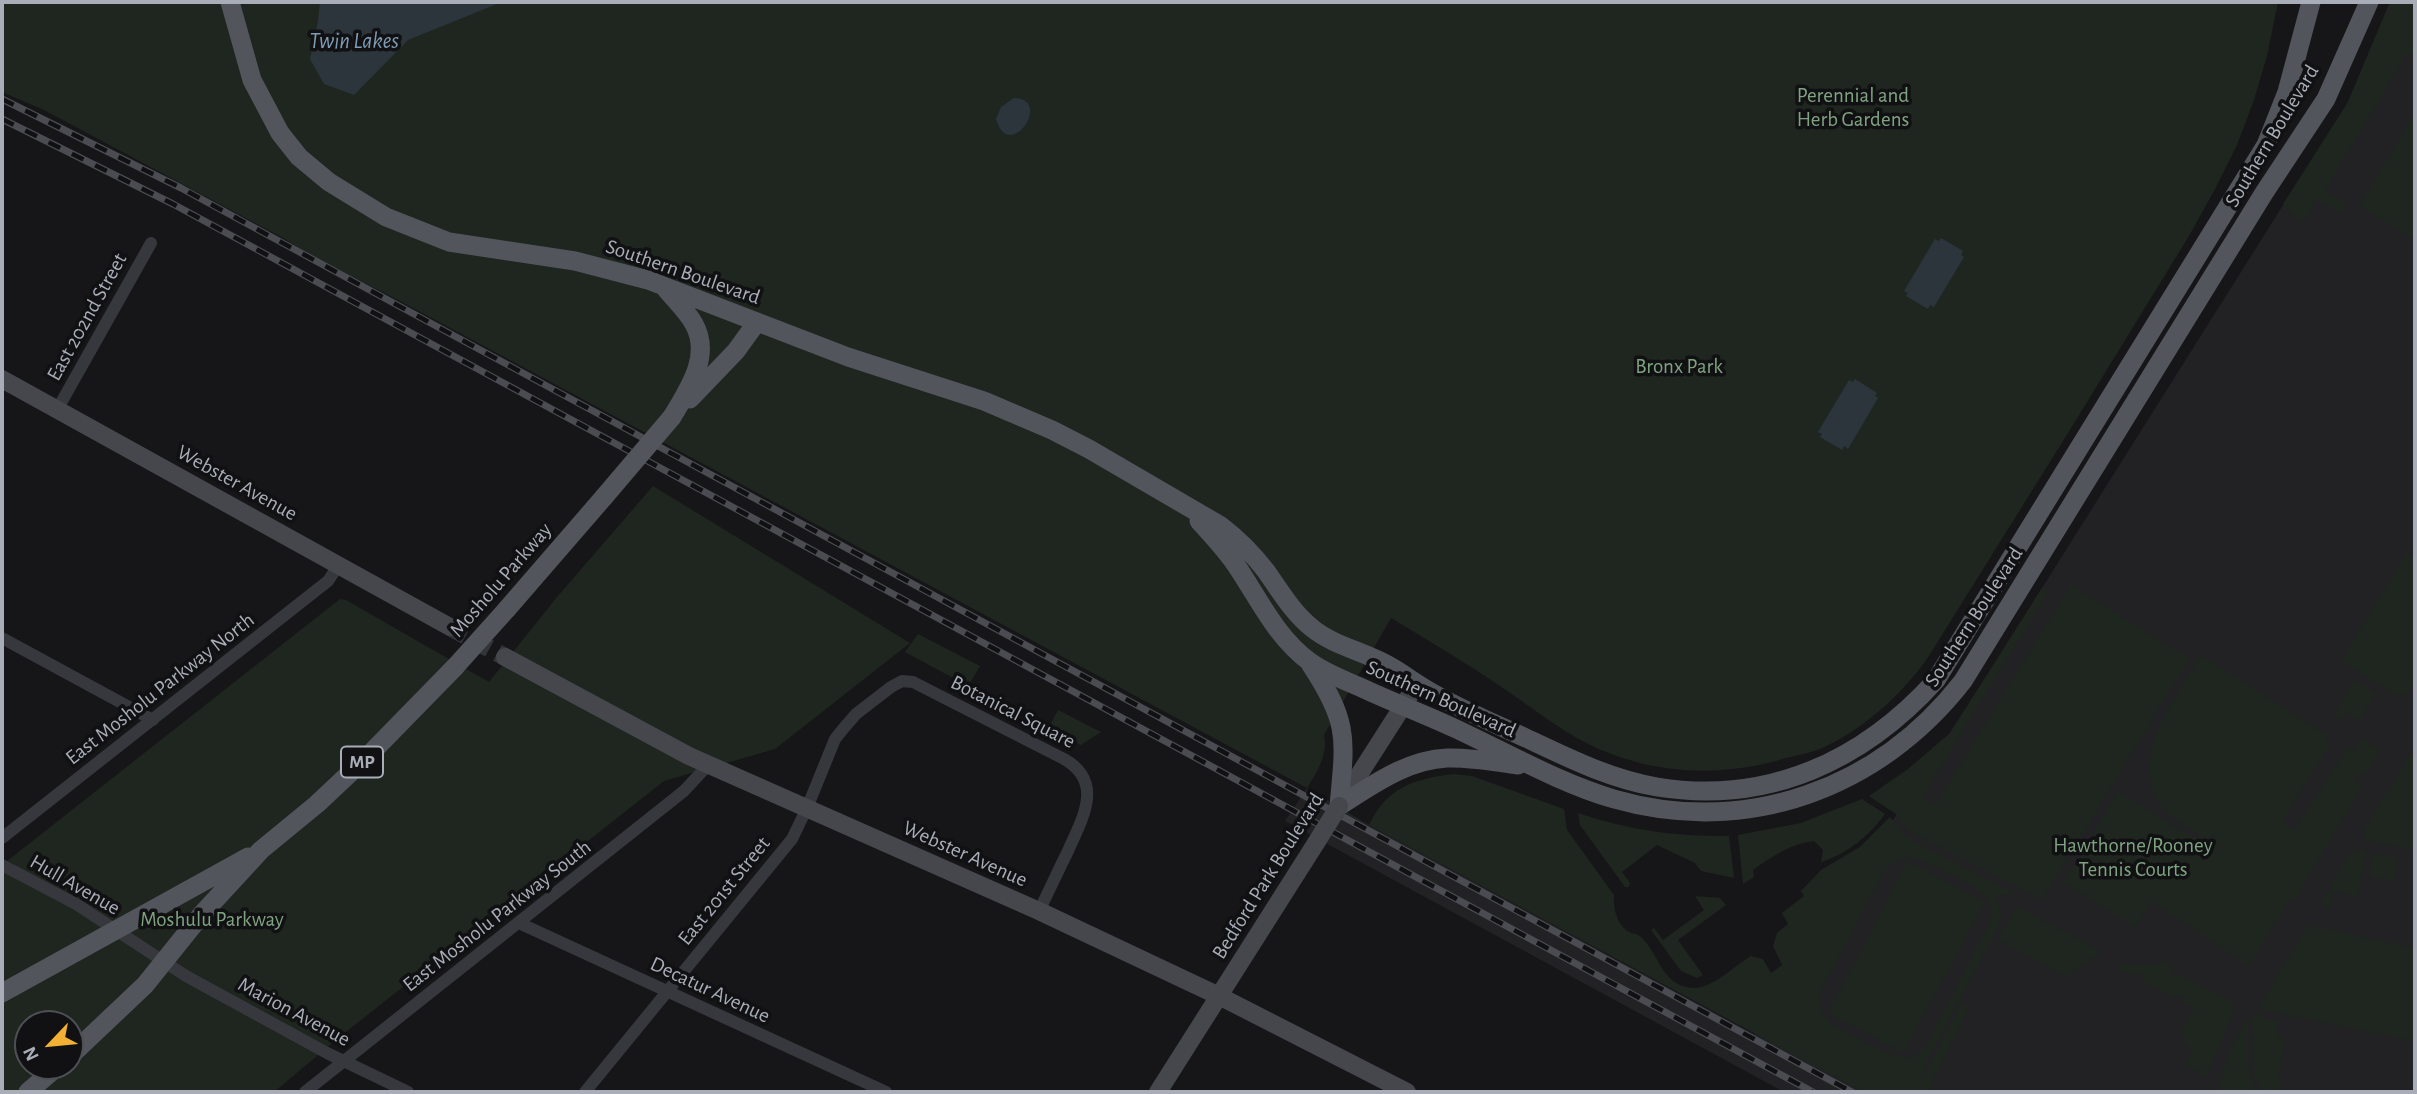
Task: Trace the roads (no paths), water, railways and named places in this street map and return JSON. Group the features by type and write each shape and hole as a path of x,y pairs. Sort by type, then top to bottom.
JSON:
{"main road":[{"name":"Southern Boulevard","path":"233,2 235,25 252,80 279,133 306,164 346,194 402,225 449,242 575,261 663,285 859,361 1012,412 1089,449 1221,526 1239,541 1297,614 1318,633 1391,666 1436,695 1579,764 1657,787 1713,790 1770,783 1825,765 1882,732 1936,680 2251,170 2277,119 2295,65 2311,2"},
{"name":"Southern Boulevard","path":"1186,507 1236,565 1274,625 1309,661 1346,681 1590,791 1637,805 1666,810 1700,812 1751,809 1805,796 1857,774 1926,724 1945,704 1978,657 2264,193 2326,99 2369,2"},
{"path":"663,285 692,321 700,341 700,359 693,380 672,417"},
{"name":"Mosholu Parkway","path":"84,1043 135,994 261,850 343,780 455,667 672,417 736,351 757,322"},
{"name":"Webster Avenue","path":"2,379 450,627"},
{"name":"Webster Avenue","path":"505,657 708,765 1039,911 1219,996 1398,1090"},
{"path":"1309,661 1334,702 1343,727 1339,806"},
{"name":"Bedford Park Boulevard","path":"1158,1092 1417,684"},
{"path":"1339,806 1394,772 1426,761 1457,758 1537,767"},
{"name":"Mosholu Parkway","path":"2,993 261,850"},
{"path":"28,1092 42,1080"}],"street":[{"name":"East 202nd Street","path":"57,410 151,243"},
{"name":"East Mosholu Parkway North","path":"2,838 314,592 328,580 338,566"},
{"path":"2,638 153,720"},
{"name":"Botanical Square","path":"902,681 913,682 1072,763 1085,782 1088,797 1083,818 1039,911"},
{"name":"East 201st Street","path":"585,1092 792,839 842,729 856,715 902,681"},
{"name":"East Mosholu Parkway South","path":"305,1092 684,791 708,765"},
{"name":"Hull Avenue","path":"2,865 76,904 164,961"},
{"name":"Decatur Avenue","path":"519,923 886,1092"},
{"name":"Marion Avenue","path":"164,961 186,976 344,1062 408,1092"}],"water":[{"name":"Twin Lakes","path":"320,2 502,2 408,40 354,95 324,84 310,59"},
{"path":"1014,98 1025,101 1030,108 1025,126 1010,135 1002,131 996,119 1001,107"},
{"path":"1941,238 1963,251 1961,255 1964,257 1934,307 1930,305 1928,309 1906,296 1908,293 1904,291 1935,239 1939,241"},
{"path":"1855,379 1877,393 1875,396 1878,398 1848,449 1844,446 1842,450 1820,437 1822,434 1818,432 1849,380 1853,382"}],"tunnel":[{"path":"450,627 505,657"}],"railway":[{"path":"2,99 181,188 1852,1092"},
{"path":"2,119 173,204 1813,1092"}],"park label":[{"name":"Perennial and Herb Gardens","path":"1853,108"},
{"name":"Bronx Park","path":"1679,367"},
{"name":"Hawthorne/Rooney Tennis Courts","path":"2133,858"},
{"name":"Moshulu Parkway","path":"212,920"}]}
